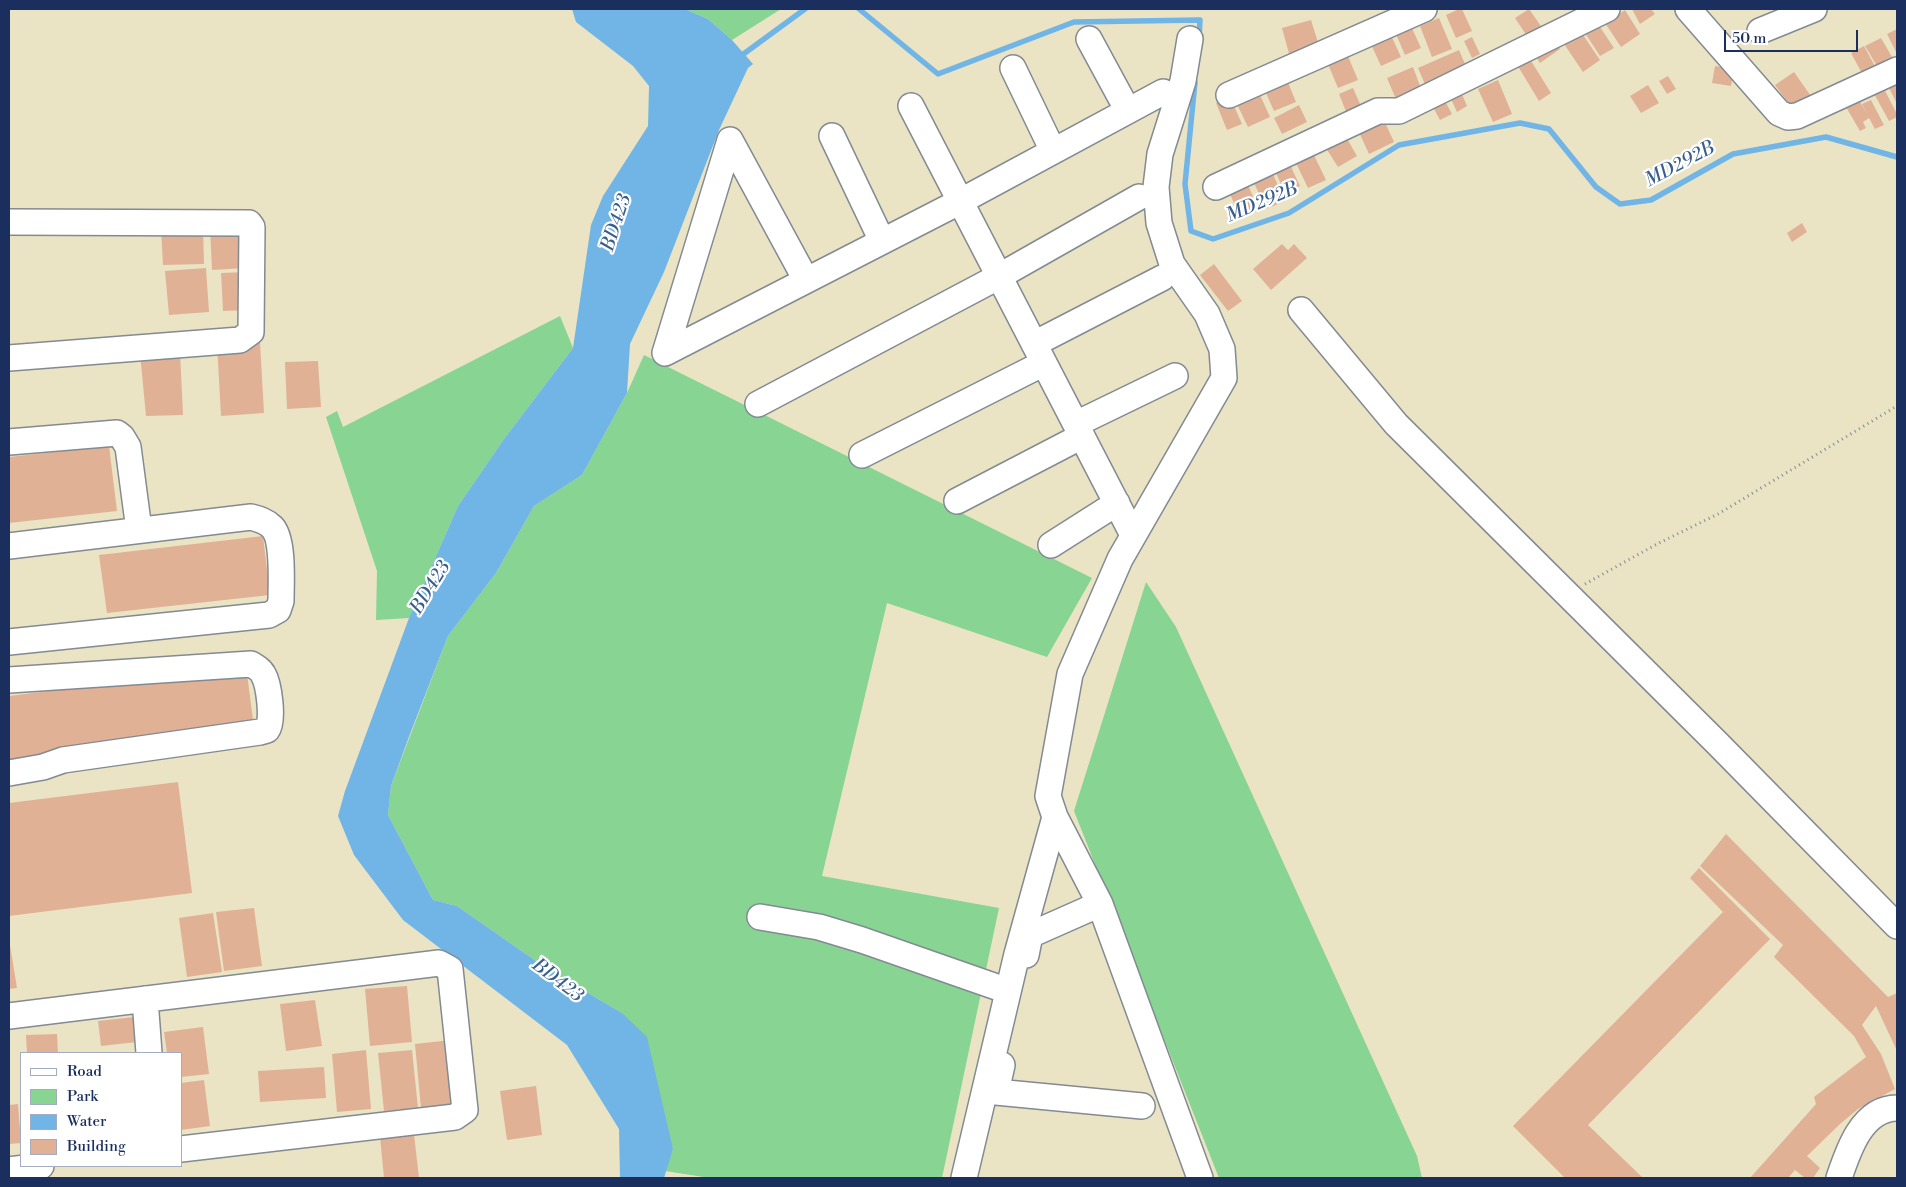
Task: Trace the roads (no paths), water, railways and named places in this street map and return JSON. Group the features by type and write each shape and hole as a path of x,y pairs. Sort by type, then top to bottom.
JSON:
{"street":[{"path":"1229,95 1424,9"},
{"path":"1216,186 1378,111 1399,111 1607,9"},
{"path":"1688,9 1779,113 1788,117 1797,116 1897,70"},
{"path":"1760,31 1814,9"},
{"path":"1089,39 1128,111"},
{"path":"1190,39 1183,81 1160,154 1156,187 1159,223 1172,264 1207,314 1222,349 1224,378 1120,559 1070,674 1048,796 1055,817 1100,904 1200,1178"},
{"path":"1013,68 1053,151"},
{"path":"806,280 730,140 665,353 961,201 1163,92"},
{"path":"911,106 1133,535"},
{"path":"832,136 882,241"},
{"path":"758,404 998,277 1139,197"},
{"path":"9,222 249,223 252,227 252,301 251,332 240,340 9,358"},
{"path":"862,456 1039,353 1162,278"},
{"path":"1301,310 1396,424 1897,926"},
{"path":"957,501 1175,376"},
{"path":"9,442 117,434 122,437 128,447 139,530"},
{"path":"1051,545 1117,503"},
{"path":"9,546 251,517 264,520 274,528 279,538 281,601 278,610 269,615 9,642"},
{"path":"9,680 251,664 262,671 266,680 271,720 267,730 260,732 63,760 43,767 9,773"},
{"path":"1055,817 1008,991 999,1052 996,1092 1142,1106"},
{"path":"964,1178 1030,935 1100,904"},
{"path":"760,917 819,927 1008,991"},
{"path":"9,1016 439,963 450,969 465,1110 460,1114 446,1118 182,1149"},
{"path":"145,999 149,1052"},
{"path":"1839,1178 1846,1157 1861,1127 1874,1115 1890,1108 1897,1108"},
{"path":"9,1170 33,1167"}],"water":[{"name":"BD423","path":"572,9 685,9 708,19 732,40 753,64 748,68 719,130 664,272 630,344 627,393 582,475 534,506 496,573 448,636 391,786 388,815 433,900 457,906 546,968 622,1013 647,1037 673,1149 664,1178 620,1178 619,1129 567,1045 403,920 354,855 338,816 345,791 409,618 458,506 504,439 573,348 591,225 603,196 648,126 649,86 633,66 576,22"}],"waterway":[{"name":"MD292B","path":"738,58 805,9"},
{"name":"MD292B","path":"859,9 938,74 1074,22 1200,20 1199,38"},
{"name":"MD292B","path":"1195,82 1185,184 1191,231 1213,239 1289,213 1399,145 1520,123 1549,129 1596,187 1620,204 1651,200 1733,154 1826,137 1897,157"}]}
